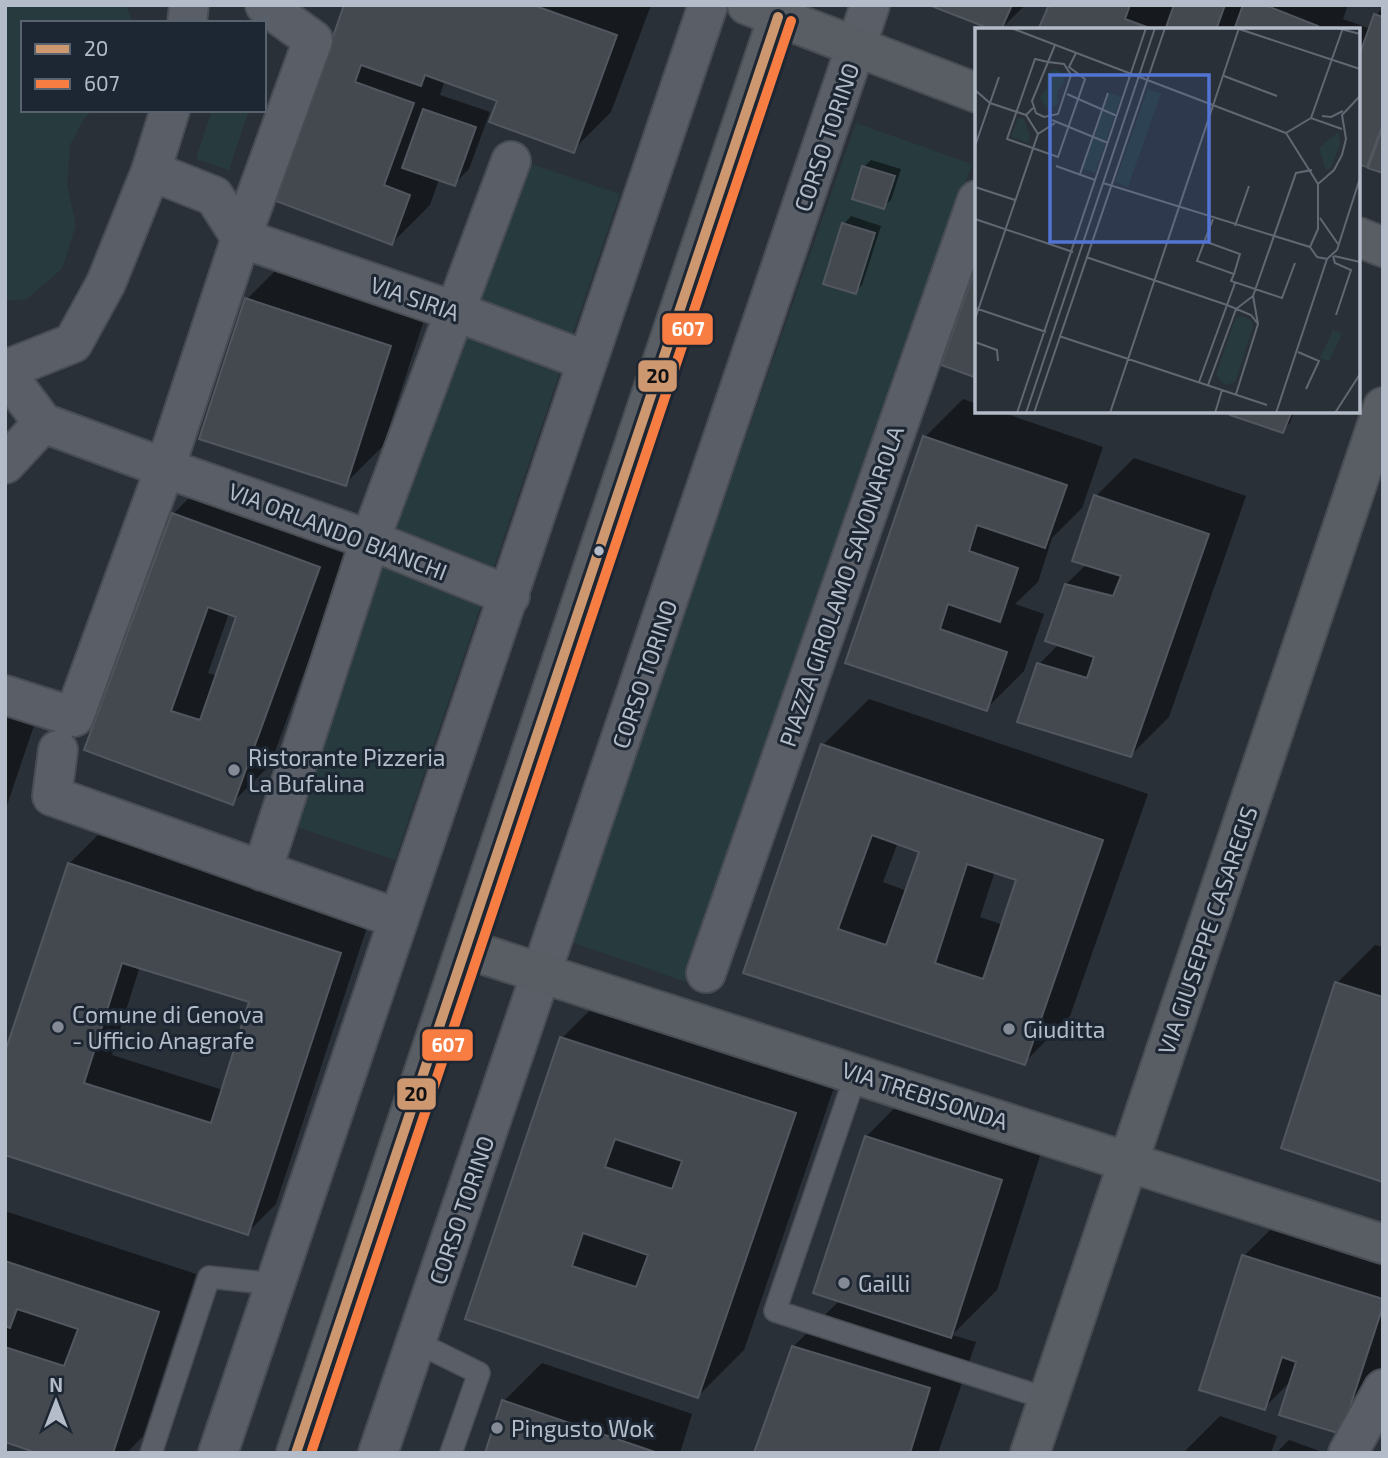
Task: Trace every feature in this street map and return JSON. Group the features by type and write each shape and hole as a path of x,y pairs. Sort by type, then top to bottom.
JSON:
{"street":[{"path":"5,695 74,717 165,468 241,238 313,40 265,5"},
{"path":"218,1453 708,5"},
{"name":"CORSO TORINO","path":"379,1453 870,5"},
{"path":"296,1453 466,949 769,9 856,47 975,92"},
{"path":"5,464 43,423 5,371 73,343 106,283 151,171 169,112"},
{"path":"262,871 370,540 511,161"},
{"path":"151,171 215,196 241,238"},
{"name":"PIAZZA GIROLAMO SAVONAROLA","path":"706,973 975,206"},
{"name":"VIA SIRIA","path":"241,238 454,311 587,361"},
{"path":"1360,238 1383,247"},
{"name":"VIA GIUSEPPE CASAREGIS","path":"1030,1453 1383,407"},
{"name":"VIA ORLANDO BIANCHI","path":"43,423 370,540 510,596"},
{"path":"58,750 52,796 399,919"},
{"name":"VIA TREBISONDA","path":"466,949 1383,1244"},
{"path":"1348,1453 1383,1389"}],"lane":[{"path":"856,1074 775,1311 1048,1399"},
{"path":"151,1453 209,1278 274,1284"},
{"path":"416,1342 478,1373 451,1453"}],"green space":[{"path":"5,5 126,5 132,21 21,21 21,112 91,112 85,117 70,145 67,185 76,225 62,269 27,299 5,301"},
{"path":"211,112 248,112 229,170 196,159"},
{"path":"856,123 972,164 686,982 569,941"},
{"path":"522,161 620,194 395,860 294,826"}],"building":[{"path":"344,5 533,5 617,35 574,153 489,122 497,101 425,75 421,86 361,65 355,82 414,103 384,185 410,195 392,245 276,201"},
{"path":"929,5 1012,5 1002,28 988,28"},
{"path":"1049,5 1130,5 1125,19 1150,28 1039,28"},
{"path":"1174,5 1225,5 1217,28 1166,28"},
{"path":"1243,5 1265,5 1318,26 1317,28 1235,28"},
{"path":"1374,14 1383,17 1383,124 1367,167 1360,165 1360,53"},
{"path":"423,109 476,127 455,186 402,168"},
{"path":"1383,126 1383,173 1368,168"},
{"path":"862,166 895,176 884,209 852,199"},
{"path":"842,223 875,233 856,294 823,284"},
{"path":"975,269 975,377 941,365"},
{"path":"245,298 391,346 346,486 199,439"},
{"path":"1230,413 1291,413 1283,433"},
{"path":"923,436 1067,485 1045,548 977,525 969,551 1018,568 1000,622 948,604 940,629 1007,652 987,711 845,663"},
{"path":"1094,495 1209,534 1131,757 1017,722 1037,663 1087,678 1094,657 1045,641 1065,584 1113,596 1121,576 1072,561"},
{"path":"172,513 320,567 233,805 84,750","holes":["208,607 236,617 200,720 171,711"]},
{"path":"821,744 1103,840 1025,1065 743,973","holes":["872,835 919,852 886,945 838,929","967,864 1016,880 983,979 935,963"]},
{"name":"Comune di Genova - Ufficio Anagrafe","path":"68,863 341,953 248,1235 5,1155 5,1052","holes":["122,963 249,1002 211,1123 84,1083"]},
{"path":"1335,982 1383,997 1383,1182 1281,1148"},
{"path":"560,1037 796,1113 698,1398 465,1319","holes":["615,1139 682,1161 672,1189 605,1167","583,1233 648,1255 636,1287 572,1266"]},
{"path":"865,1136 1002,1180 951,1338 813,1293"},
{"path":"1242,1255 1383,1299 1341,1434 1279,1415 1296,1362 1282,1357 1265,1410 1199,1390"},
{"path":"5,1261 159,1312 113,1453 37,1453 5,1442 5,1347 64,1366 78,1329 17,1309 10,1328 5,1326"},
{"path":"792,1346 930,1388 910,1453 754,1453"},
{"path":"502,1400 655,1452 655,1453 485,1453"}],"transit line":[{"name":"20","path":"296,1453 778,17"},
{"name":"607","path":"311,1453 791,21"}],"place":[{"name":"Ristorante Pizzeria La Bufalina","path":"234,770"},
{"name":"Comune di Genova - Ufficio Anagrafe","path":"58,1027"},
{"name":"Giuditta","path":"1009,1029"},
{"name":"Gailli","path":"844,1283"},
{"name":"Pingusto Wok","path":"497,1428"}]}
